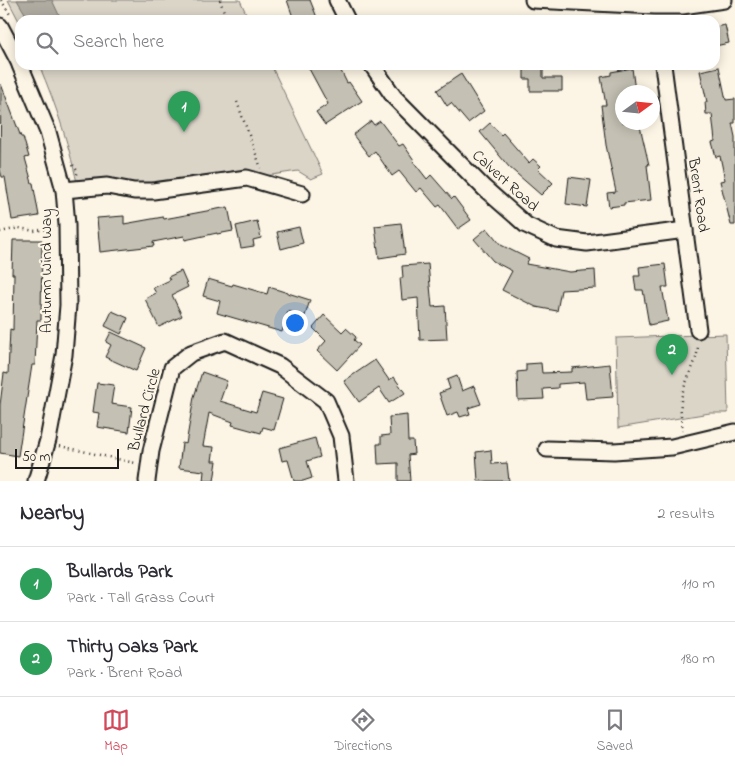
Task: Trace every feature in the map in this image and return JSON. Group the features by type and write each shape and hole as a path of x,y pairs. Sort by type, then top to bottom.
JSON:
{"street":[{"path":"339,0 345,15"},
{"path":"533,0 655,9 724,0"},
{"name":"Autumn Wind Way","path":"0,26 15,55"},
{"name":"Autumn Wind Way","path":"22,70 48,132 64,190 67,225 68,305 64,355 48,443 36,481"},
{"name":"Calvert Road","path":"375,70 394,97 484,188 526,225 556,239 587,243 684,230"},
{"name":"Brent Road","path":"663,70 698,330"},
{"path":"64,190 107,186 134,191 154,191 247,178 302,194"},
{"name":"Bullard Circle","path":"148,474 151,451 172,368 191,353 225,341 280,366 326,402 341,436 346,481"},
{"path":"547,450 614,451 672,447 735,432"}],"path":[{"path":"220,0 225,15"},
{"path":"237,102 267,184"},
{"path":"0,232 19,228 34,231 67,225"},
{"path":"686,444 681,408 683,391 693,369 698,348 698,330"},
{"path":"48,443 148,474"}],"shaded area":[{"path":"8,0 240,0 247,15 16,15"},
{"path":"17,0 52,0 59,15 26,15"},
{"path":"41,70 273,70 323,174 311,179 298,171 160,192 79,192 52,96"},
{"path":"726,334 728,413 710,413 618,428 616,338"}],"building":[{"path":"287,0 310,0 316,15 292,15"},
{"path":"725,25 729,43 720,45 720,26"},
{"path":"310,70 340,70 347,83 349,82 362,101 325,125 316,112 328,104"},
{"path":"524,70 543,70 543,78 562,78 562,91 530,91 530,79 524,79"},
{"path":"632,70 634,85 615,85 615,130 641,130 649,165 647,165 651,200 609,207 607,193 616,192 606,145 601,105 606,105 601,77 611,75 611,72"},
{"path":"720,70 726,100 735,99 735,123 732,123 735,137 735,225 731,225 720,181 725,180 720,156 716,157 712,142 715,141 712,114 706,114 705,102 707,102 700,71"},
{"path":"461,74 484,111 468,123 451,103 447,106 437,90"},
{"path":"1,84 21,137 23,137 29,157 25,158 33,183 39,216 12,220 5,177 2,177 0,170"},
{"path":"371,121 374,125 380,121 399,146 403,144 427,179 431,175 452,199 454,197 471,220 458,229 440,205 437,207 421,188 416,192 399,171 392,176 375,151 369,156 353,135"},
{"path":"490,123 501,135 503,133 529,163 533,159 541,166 538,169 553,183 541,195 509,167 480,132"},
{"path":"569,177 591,180 587,207 566,204"},
{"path":"228,207 233,231 185,240 184,236 153,242 154,246 100,252 97,218 124,216 124,224 163,217 164,219"},
{"path":"257,221 261,238 253,240 254,246 241,248 236,226"},
{"path":"401,223 405,254 379,258 375,226"},
{"path":"299,227 303,243 281,249 277,232"},
{"path":"487,228 501,245 529,259 526,264 570,272 595,270 596,288 561,290 557,311 536,307 502,290 512,271 493,261 474,239"},
{"path":"13,240 42,240 41,320 37,320 35,365 32,365 18,456 0,453 0,405 4,373 8,374 10,329 13,330"},
{"path":"428,264 432,307 445,306 447,339 420,340 418,298 402,300 400,278 403,278 402,266"},
{"path":"665,264 668,287 662,287 668,321 649,325 643,290 636,290 634,276 640,276 639,267"},
{"path":"181,271 188,287 172,295 182,316 159,327 145,299 156,293 153,288 170,280 168,277"},
{"path":"208,279 267,294 269,287 310,300 305,316 288,311 282,332 217,313 220,301 203,296"},
{"path":"112,311 128,318 121,334 105,326"},
{"path":"324,315 342,332 346,328 356,337 354,340 360,345 337,370 317,351 326,341 313,328"},
{"path":"111,332 146,348 136,371 105,357 111,345 106,342"},
{"path":"375,360 389,380 394,377 405,393 389,403 379,388 359,402 344,381"},
{"path":"541,363 542,373 572,372 572,368 610,364 613,397 586,399 584,382 558,384 558,388 543,389 544,399 518,400 517,372 526,371 526,364"},
{"path":"202,372 227,381 220,401 256,412 262,393 283,399 274,430 263,427 261,433 232,425 233,422 209,413 203,446 214,447 212,461 217,461 214,481 203,481 204,471 179,468 182,443 186,444 194,397"},
{"path":"457,376 462,391 474,386 481,404 468,408 470,414 460,417 458,412 447,416 439,393 450,389 447,380"},
{"path":"97,383 114,385 111,404 132,407 129,432 97,427 99,413 93,412"},
{"path":"407,415 408,441 413,441 414,454 408,455 410,481 398,481 398,463 378,464 377,444 381,444 381,436 390,435 389,417"},
{"path":"315,438 320,457 307,461 312,478 294,481 288,460 282,461 279,448"},
{"path":"491,450 492,464 507,463 509,481 478,481 476,452"}],"place":[{"name":"Bullards Park","path":"184,132"},
{"name":"Thirty Oaks Park","path":"672,375"}]}
